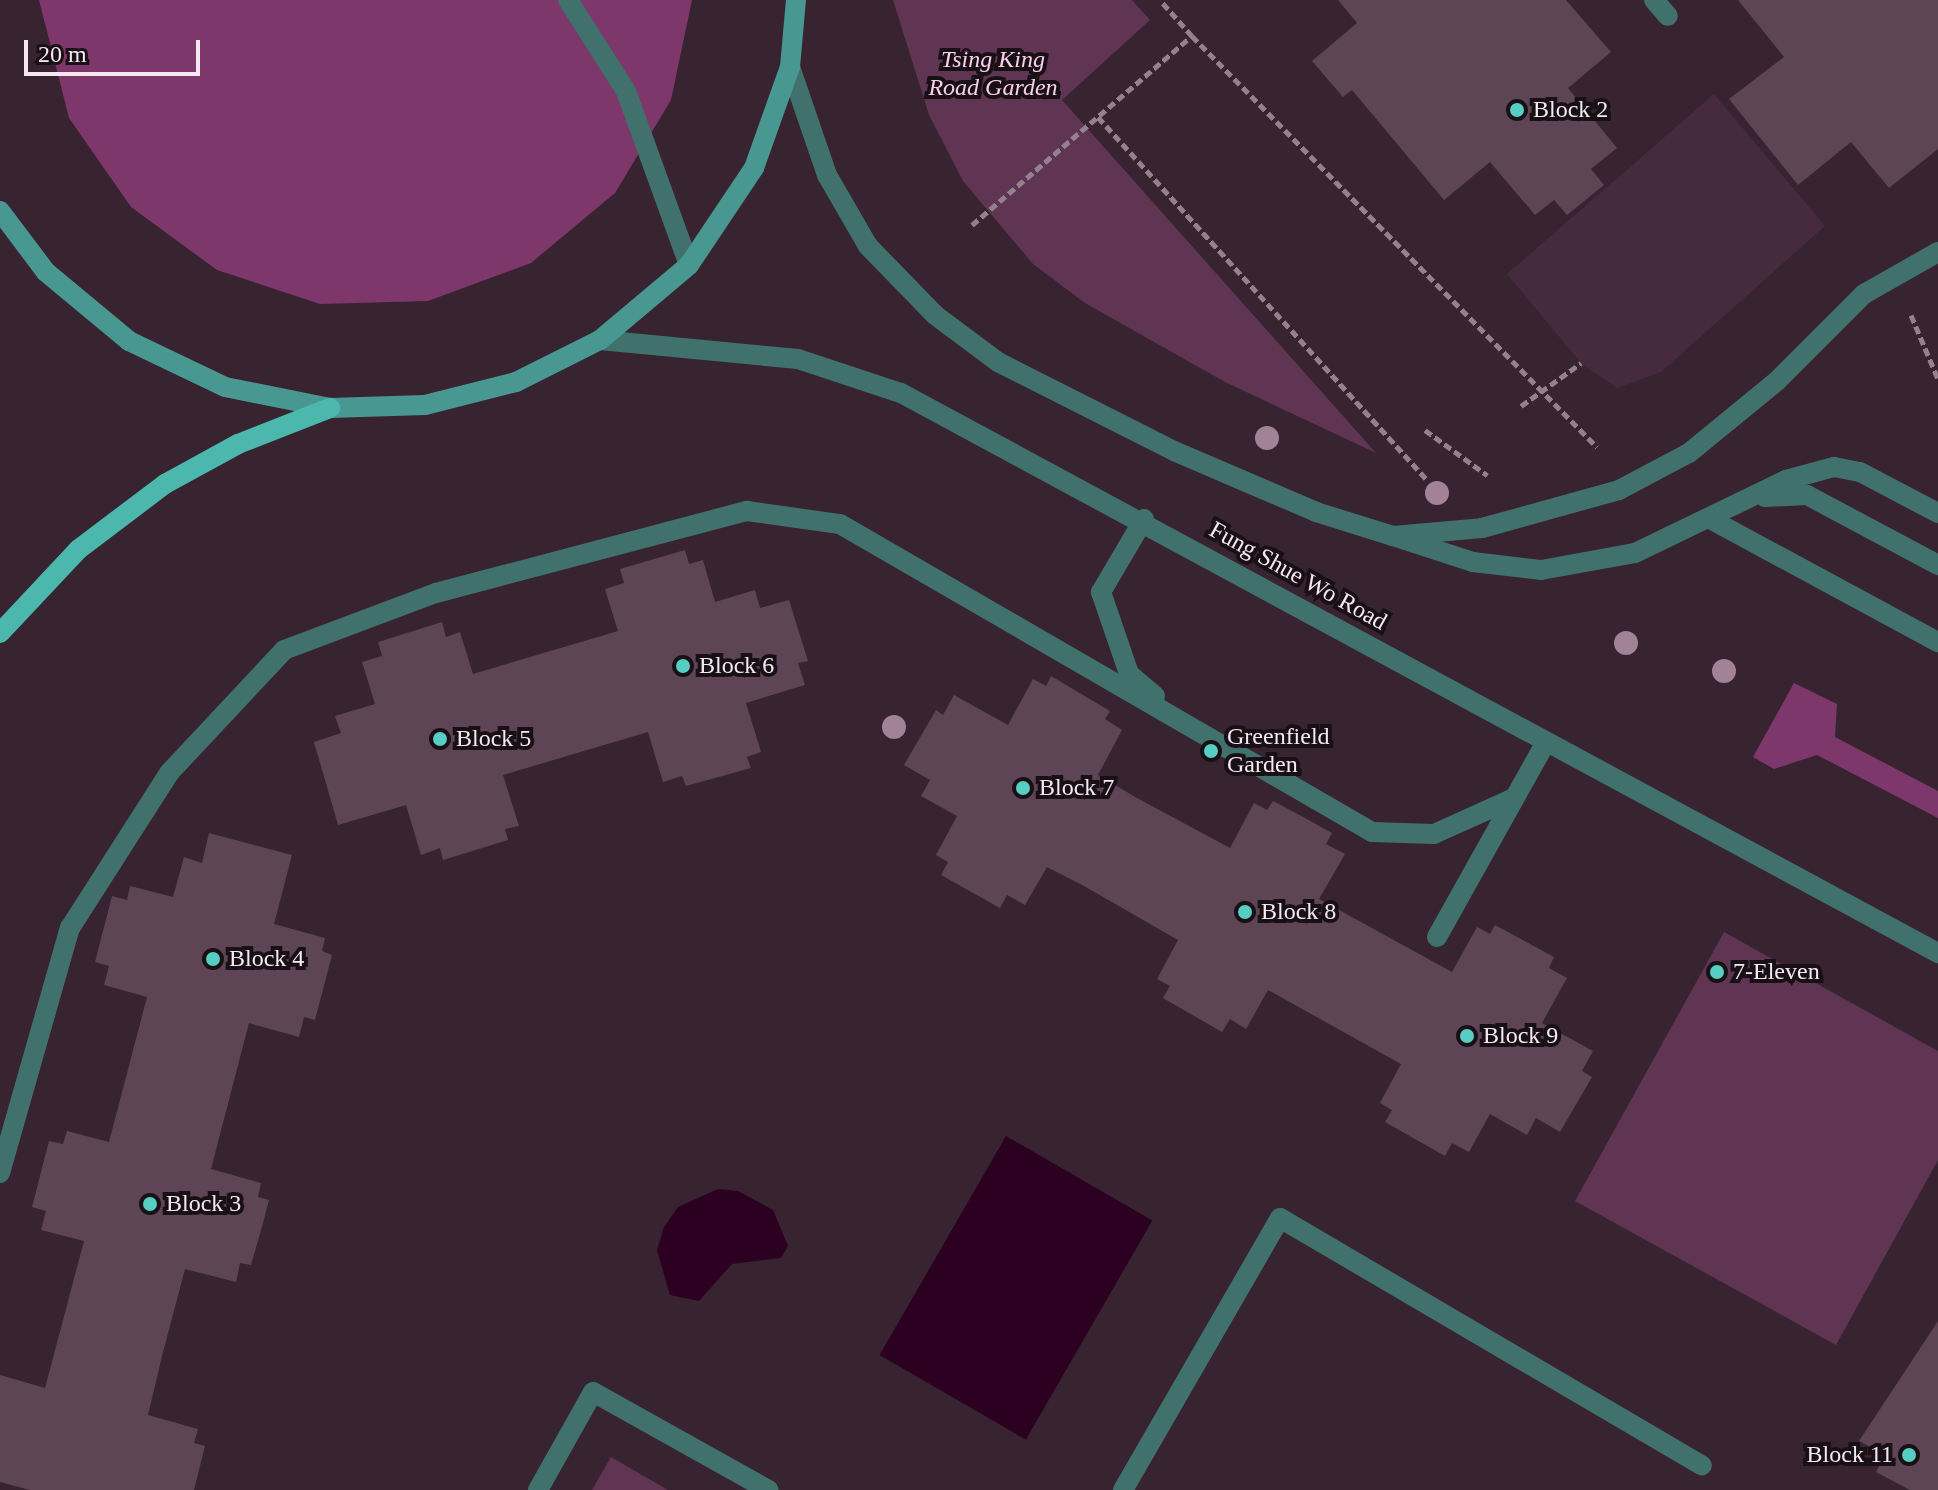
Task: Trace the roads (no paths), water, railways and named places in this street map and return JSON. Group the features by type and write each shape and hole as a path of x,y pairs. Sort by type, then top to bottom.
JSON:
{"main road":[{"path":"0,211 46,272 129,341 225,387 330,408 425,405 501,386 600,340 689,265 754,168 790,67 796,0"},
{"path":"0,633 79,549 165,484 238,444 330,408"}],"street":[{"path":"568,0 626,91 689,265"},
{"path":"790,67 827,175 868,246 935,315 998,362 1174,451 1316,512 1473,562 1541,570 1635,553 1712,520 1786,480 1834,467 1860,472 1938,513"},
{"path":"1393,536 1482,528 1619,490 1689,453 1777,381 1864,294 1938,252"},
{"name":"Fung Shue Wo Road","path":"600,340 798,359 944,414 1144,519 1545,744 1938,953"},
{"path":"1751,501 1779,492 1807,495 1938,565"},
{"path":"0,1173 70,928 169,773 284,650 436,593 747,511 840,524 1372,832 1434,834 1514,798"},
{"path":"1144,519 1101,592 1129,674 1194,730"},
{"path":"1712,520 1938,642"},
{"path":"1437,937 1545,744"},
{"path":"1123,1490 1280,1218 1702,1466"},
{"path":"538,1490 593,1392 768,1490"}],"place":[{"name":"Block 2","path":"1517,110"},
{"name":"Block 6","path":"683,666"},
{"name":"Block 5","path":"440,739"},
{"name":"Greenfield Garden","path":"1211,751"},
{"name":"Block 7","path":"1023,788"},
{"name":"Block 8","path":"1245,912"},
{"name":"Block 4","path":"213,959"},
{"name":"7-Eleven","path":"1717,972"},
{"name":"Block 9","path":"1467,1036"},
{"name":"Block 3","path":"150,1204"},
{"name":"Block 11","path":"1909,1455"}],"park label":[{"name":"Tsing King Road Garden","path":"993,74"}]}
